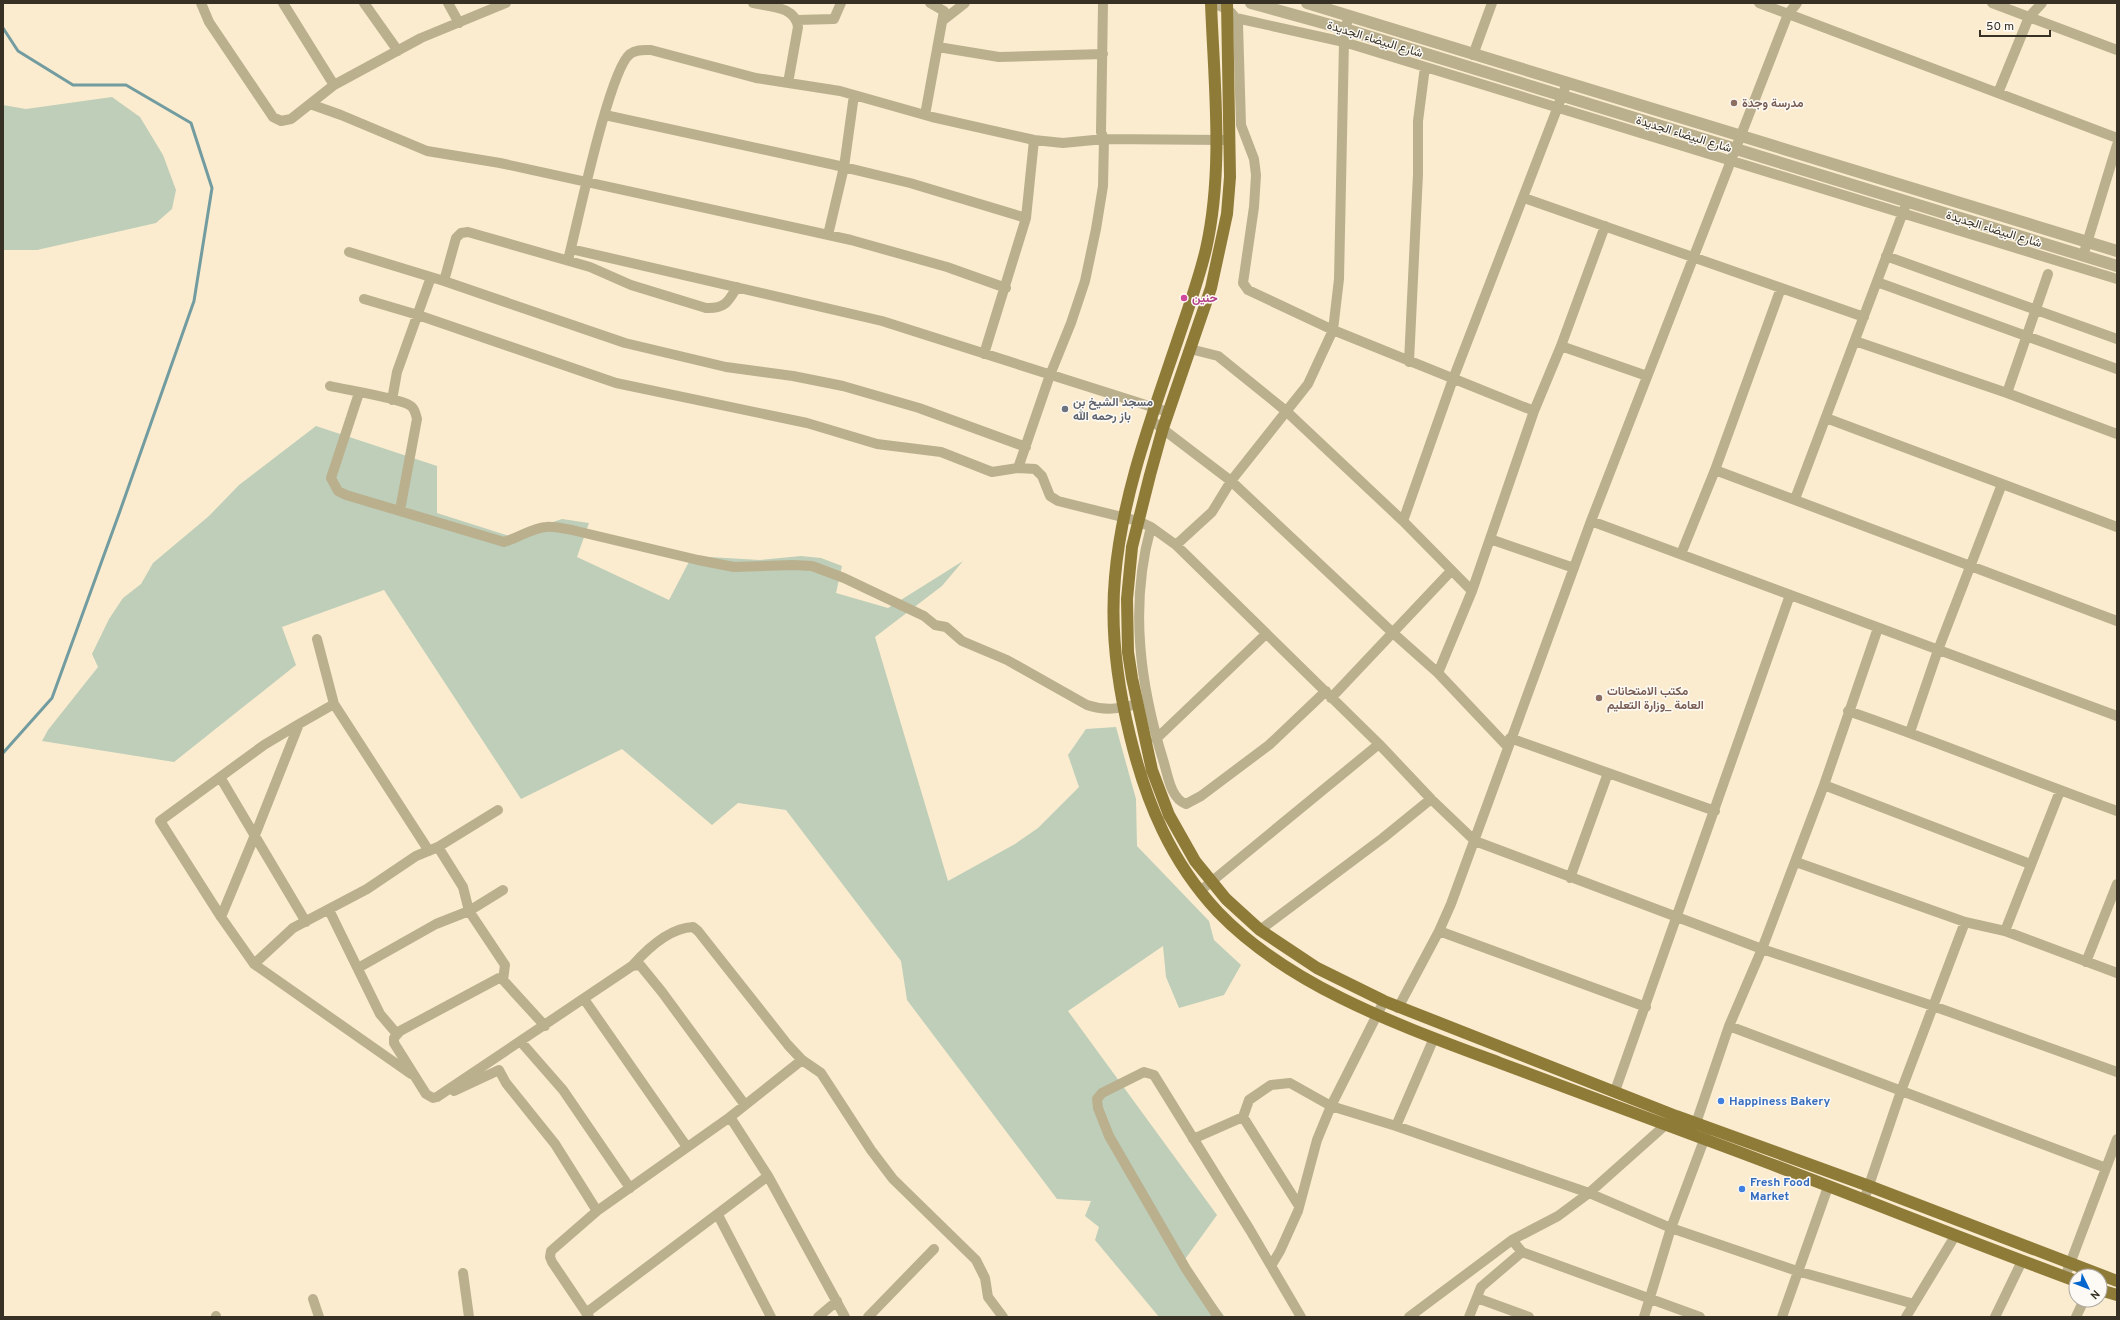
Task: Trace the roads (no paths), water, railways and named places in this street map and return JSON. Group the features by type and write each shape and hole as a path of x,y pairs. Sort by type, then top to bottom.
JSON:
{"main road":[{"path":"1211,3 1216,178 1213,215 1205,252 1151,420 1125,518 1116,565 1113,599 1115,654 1123,708 1133,750 1147,797 1157,820 1184,869 1200,891 1237,930 1279,962 1309,980 1378,1014 1434,1038 1666,1124 2068,1278"},
{"path":"1227,6 1229,140 1228,192 1220,251 1210,288 1163,428 1138,521 1129,573 1127,606 1128,652 1137,704 1152,742 1160,793 1181,839 1210,882 1242,916 1260,930 1317,968 1384,1002 1616,1091 1676,1116 1869,1186 2117,1281"},
{"path":"1133,750 1152,742"},
{"path":"1157,820 1169,815"}],"street":[{"path":"201,3 209,22 273,117 281,121 291,119 334,85 421,38 506,3"},
{"path":"283,3 334,85"},
{"path":"364,3 398,51"},
{"path":"448,3 459,22"},
{"path":"753,3 782,9 792,13 797,20 798,27 788,83"},
{"path":"797,20 834,18 841,3"},
{"path":"925,115 944,11 930,3"},
{"path":"942,21 964,3"},
{"path":"1018,468 1050,375 1071,323 1093,244 1103,186 1104,139 1101,132 1103,3"},
{"path":"1211,3 1227,6 1236,18 1238,31 1241,125 1254,159 1256,175 1254,207 1243,283 1248,290 1333,330 1409,362 1534,411"},
{"name":"شارع البيضاء الجديدة","path":"1251,3 1346,30 1560,102 1733,155 1905,207 2117,266"},
{"name":"شارع البيضاء الجديدة","path":"1307,3 1333,7 1348,16 1473,55 2117,251"},
{"path":"1473,55 1492,3"},
{"path":"1759,3 2117,138"},
{"path":"1398,1008 1439,931 1475,842 1509,742 1591,521 1788,14 1797,3"},
{"path":"1992,3 2117,50"},
{"path":"1998,93 2029,17 2042,3"},
{"path":"1176,545 1212,512 1231,481 1308,384 1333,330 1339,278 1344,42 1348,16"},
{"path":"1236,18 1344,42 1425,67 1560,102"},
{"path":"938,47 999,57 1103,54"},
{"path":"568,260 605,115 620,68 631,53 637,50 651,50 756,78 854,95 925,115 1034,140 1063,143 1104,139 1229,140"},
{"path":"1409,362 1418,174 1418,121 1425,67"},
{"path":"1403,522 1453,379 1567,84"},
{"path":"828,235 844,167 854,95"},
{"path":"310,104 341,114 427,151 500,163 828,235 947,267 1006,288"},
{"path":"605,115 844,167 910,183 1026,218"},
{"path":"984,354 1006,288 1026,218 1034,140"},
{"path":"2083,256 2117,145"},
{"path":"1524,198 1864,317"},
{"path":"1795,498 1905,207 2117,279"},
{"path":"1438,672 1472,591 1534,411 1561,346 1605,226"},
{"path":"444,281 456,238 461,233 468,232 590,267 631,285 706,308 718,308 726,304 737,287"},
{"path":"571,249 882,321 1168,412"},
{"path":"349,252 444,281 625,343 726,366 793,376 843,386 919,408 1026,446"},
{"path":"1886,256 2117,339"},
{"path":"2007,393 2025,337 2048,274"},
{"path":"392,400 397,372 431,277"},
{"path":"1877,282 2025,337 2117,369"},
{"path":"1681,554 1715,470 1781,288"},
{"path":"364,299 418,315 616,383 807,423 877,444 941,452 992,472 1018,468 1035,469 1042,476 1050,496 1058,501 1138,521 1151,527 1176,545 1328,695 1380,744 1431,799 1475,842 1762,949 1933,1006 2117,1072"},
{"path":"1855,341 2007,393 2117,434"},
{"path":"1561,346 1647,376"},
{"path":"1190,349 1218,356 1286,412 1403,522 1472,591"},
{"path":"330,386 403,402 413,407 417,419 400,510"},
{"path":"359,393 331,478 338,491 346,495 504,542 545,527 552,527 572,530 734,567 793,564 812,566 844,578 924,616 935,624 946,627 962,641 1007,660 1087,705 1105,709 1123,708 1137,704"},
{"path":"1826,418 2117,527"},
{"path":"1151,420 1231,481 1393,633 1438,672 1509,742 1608,773 1715,811"},
{"path":"1715,470 1795,498 1970,567 2117,621"},
{"path":"1910,732 1938,650 2002,484"},
{"path":"1591,521 2117,716"},
{"path":"1151,527 1140,589 1139,636 1143,679 1152,742 1173,790 1178,799 1186,804 1201,796 1269,745 1328,695 1393,633 1451,571"},
{"path":"1490,539 1574,568"},
{"path":"1616,1091 1790,595"},
{"path":"1696,1123 1729,1026 1762,949 1796,862 1878,628"},
{"path":"1152,742 1266,634"},
{"path":"316,639 334,704 433,849 463,887 469,911 505,965 503,980"},
{"path":"334,704 264,745 160,821 221,917 254,964 415,1076"},
{"path":"1848,711 1910,732 2060,791 2117,811"},
{"path":"221,917 299,724"},
{"path":"1200,891 1380,744"},
{"path":"1570,878 1608,773"},
{"path":"220,777 306,922"},
{"path":"1824,785 2030,864"},
{"path":"2005,932 2030,864 2060,791"},
{"path":"1260,930 1383,838 1431,799"},
{"path":"254,964 293,928 367,889 416,856 433,849 498,810"},
{"path":"1796,862 1965,922 2005,932 2117,973"},
{"path":"2086,962 2117,884"},
{"path":"358,968 436,924 469,911 504,890"},
{"path":"329,910 380,1014 397,1034"},
{"path":"1864,1200 1901,1091 1965,922"},
{"path":"440,1095 545,1026 632,966 641,956 675,930 693,927 708,943 788,1045 802,1060 821,1073 871,1150 893,1179 976,1260 985,1278 988,1297 1003,1317"},
{"path":"1439,931 1646,1007"},
{"path":"632,966 640,965 653,980 745,1105"},
{"path":"545,1026 503,980 499,978 397,1034 394,1043 426,1094 433,1098 475,1082 499,1070 506,1083 555,1144 597,1211"},
{"path":"584,999 687,1147"},
{"path":"1271,1266 1280,1251 1299,1206 1317,1140 1331,1106 1384,1002"},
{"path":"1729,1026 2106,1168"},
{"path":"1396,1126 1434,1038"},
{"path":"521,1042 563,1090 630,1188"},
{"path":"768,1176 587,1315 550,1257 550,1251 597,1211 730,1117 802,1060"},
{"path":"1218,1317 1186,1269 1109,1136 1098,1108 1098,1099 1102,1093 1144,1072 1149,1072 1154,1075 1301,1317"},
{"path":"1193,1139 1243,1117 1249,1100 1271,1085 1290,1083 1331,1106 1396,1126 1589,1193 1671,1228 1797,1271 1914,1304"},
{"path":"1409,1317 1512,1240 1558,1216 1589,1193 1676,1116"},
{"path":"730,1117 768,1176 845,1317"},
{"path":"1243,1117 1299,1206"},
{"path":"1644,1317 1671,1228 1709,1127"},
{"path":"2070,1268 2070,1262 2117,1139"},
{"path":"1782,1317 1797,1271 1828,1187"},
{"path":"718,1215 771,1317"},
{"path":"1906,1317 1955,1236"},
{"path":"1512,1240 1522,1252 1700,1317"},
{"path":"868,1317 934,1250"},
{"path":"1469,1317 1482,1287 1522,1252"},
{"path":"1995,1317 2022,1261"},
{"path":"463,1273 469,1317"},
{"path":"1477,1298 1529,1317"},
{"path":"313,1299 319,1317"},
{"path":"818,1317 837,1301"}],"waterway":[{"path":"3,28 18,51 73,85 126,85 191,123 212,188 194,301 52,698 3,753"}],"place":[{"name":"مدرسة وجدة","path":"1734,103"},
{"name":"حنين","path":"1184,298"},
{"name":"مسجد الشيخ بن باز رحمه الله","path":"1065,409"},
{"name":"مكتب الامتحانات العامة _وزارة التعليم","path":"1599,698"},
{"name":"Happiness Bakery","path":"1721,1101"},
{"name":"Fresh Food Market","path":"1742,1189"}]}
